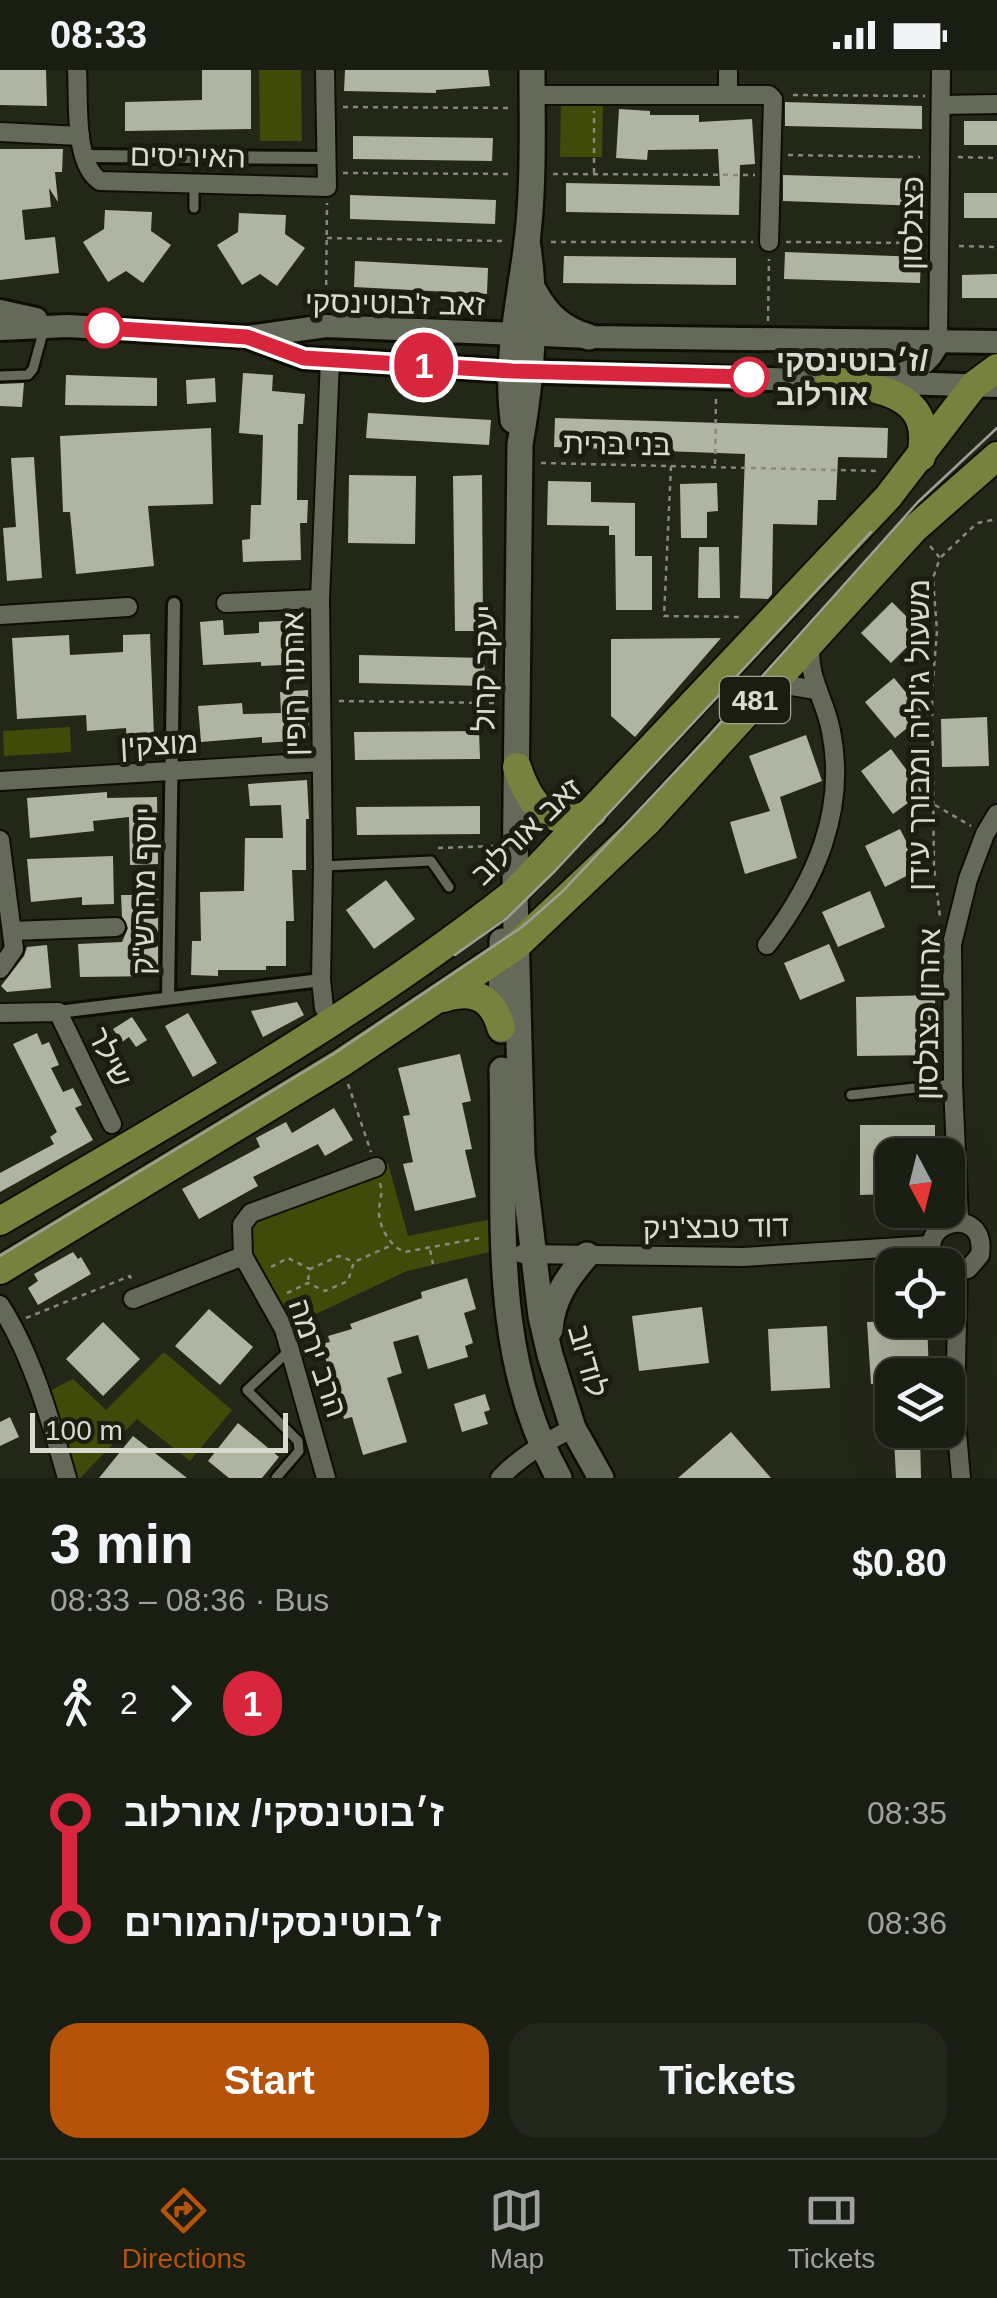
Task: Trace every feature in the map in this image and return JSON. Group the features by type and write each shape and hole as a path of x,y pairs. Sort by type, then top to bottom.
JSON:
{"main road":[{"path":"523,335 532,288 527,242 530,174 526,91"},
{"path":"523,335 519,282 527,242"},
{"path":"532,288 559,324 589,337"},
{"name":"יעקב קרול","path":"523,335 515,892 507,918 522,1156 534,1254"},
{"name":"זאב אורלוב","path":"0,1221 331,1024 468,930 515,892 775,618 997,368"},
{"path":"843,380 887,392 914,407 923,424 915,464"},
{"name":"481","path":"0,1270 340,1063 508,952 647,822 914,529 997,456"},
{"path":"517,767 538,808 558,819 576,819 592,813"},
{"name":"יעקב קרול","path":"502,1245 501,1027 508,952"},
{"path":"428,1004 458,994 477,995 495,1009 501,1027"},
{"path":"502,1245 518,1374 540,1445 559,1478"},
{"name":"לודיוב","path":"534,1254 550,1355 573,1428 600,1478"},
{"path":"550,1355 550,1324 556,1300 587,1255"}],"street":[{"path":"77,70 84,156 327,173 325,70"},
{"path":"728,70 728,95"},
{"name":"כצנלסון","path":"938,342 941,70"},
{"path":"526,91 769,95 773,98 770,242"},
{"path":"941,100 997,104"},
{"path":"0,132 80,136"},
{"name":"האיריסים","path":"84,156 92,175 100,181 194,184 327,173"},
{"path":"0,311 57,327"},
{"name":"זאב ז'בוטינסקי","path":"247,337 326,326 589,337 997,342"},
{"path":"0,329 57,327 247,337"},
{"name":"זאב ז'בוטינסקי","path":"247,337 304,358 330,360 521,371 985,385"},
{"path":"843,380 886,378 910,372 928,360 938,342"},
{"name":"ארתור רופין","path":"324,1008 320,980 320,599 330,360"},
{"path":"226,602 320,599"},
{"name":"יוסף מהרש\"ק","path":"168,998 174,604"},
{"path":"0,615 128,607"},
{"path":"767,944 808,884 824,848 834,808 837,771 823,702 810,672 811,639"},
{"path":"762,692 792,686 816,690"},
{"name":"מוצקין","path":"0,781 322,762"},
{"name":"אהרון כצנלסון","path":"955,1138 952,972 955,921 985,834 997,814"},
{"path":"0,840 14,950 0,969"},
{"path":"12,931 116,926"},
{"path":"58,1012 320,980"},
{"name":"שילר","path":"0,1013 58,1012 112,1124"},
{"path":"135,1298 243,1256 242,1225 250,1212 376,1167"},
{"path":"965,1225 989,1244 975,1264 965,1266"},
{"path":"932,1248 940,1228"},
{"name":"דוד טבצ'ניק","path":"502,1245 534,1254 743,1257 931,1245"},
{"name":"הרב ירמה","path":"243,1256 270,1301 291,1349 308,1439 326,1478"},
{"path":"0,1305 42,1395 68,1478"},
{"path":"951,1338 960,1478"},
{"path":"500,1478 540,1445 573,1428"}],"lane":[{"path":"194,184 194,208"},
{"path":"0,376 28,374 57,327"},
{"path":"323,866 431,860 448,888"},
{"path":"851,1095 953,1084"},
{"path":"276,1478 308,1439 247,1390 291,1349"}],"path":[{"path":"326,107 526,91"},
{"path":"594,95 594,174"},
{"path":"769,95 941,100"},
{"path":"772,155 997,158"},
{"path":"326,326 327,173 771,176"},
{"path":"327,238 940,243"},
{"path":"768,340 770,242"},
{"path":"968,246 997,247"},
{"path":"715,466 716,376"},
{"name":"בני ברית","path":"520,453 715,466 915,464"},
{"path":"671,464 664,616 775,618"},
{"name":"משעול ג'וליה ומבורך עידן","path":"940,926 933,804 932,693 937,631 933,578 940,558 977,524 997,519"},
{"name":"משעול ג'וליה ומבורך עידן","path":"914,529 940,558"},
{"path":"321,701 517,703"},
{"path":"933,804 985,834"},
{"path":"431,860 438,848 516,845"},
{"path":"340,1063 376,1167 382,1192 380,1215 391,1245 405,1252 502,1245"},
{"path":"310,1269 338,1256 354,1262 391,1245"},
{"path":"430,1248 433,1264"},
{"path":"256,1276 288,1258 310,1269"},
{"path":"308,1283 325,1291 348,1281 354,1262"},
{"path":"308,1283 310,1269"},
{"path":"12,1324 130,1276 135,1298"},
{"path":"270,1301 308,1283"}],"green space":[{"path":"259,70 301,70 302,141 260,141"},
{"path":"561,101 603,102 602,157 560,157"},
{"path":"70,727 71,752 4,756 3,731"},
{"path":"388,1163 408,1236 502,1217 502,1249 407,1271 284,1329 243,1256 242,1225"},
{"path":"164,1352 232,1410 190,1461 137,1419 80,1478 67,1478 42,1395 73,1379 106,1410"}],"building":[{"path":"0,70 46,70 47,106 0,105"},
{"path":"202,70 251,70 251,129 125,131 125,102 202,100"},
{"path":"345,70 488,70 490,86 436,93 344,91"},
{"path":"785,102 922,106 922,129 785,126"},
{"path":"619,109 650,111 650,115 699,115 699,122 752,119 755,164 740,165 739,215 566,212 566,183 720,186 718,149 648,150 647,160 616,158"},
{"path":"964,121 997,121 997,145 964,145"},
{"path":"353,136 493,138 492,161 353,159"},
{"path":"0,149 63,149 62,172 55,172 58,202 49,188 51,207 22,210 25,240 55,237 59,273 0,280"},
{"path":"783,175 922,179 921,206 783,201"},
{"path":"964,193 997,193 997,218 964,218"},
{"path":"350,195 496,200 495,224 350,219"},
{"path":"105,210 152,212 151,231 171,245 143,283 126,271 108,282 83,242 104,229"},
{"path":"239,213 286,215 285,234 305,248 277,286 260,274 242,285 217,245 238,232"},
{"path":"785,252 921,257 920,283 784,279"},
{"path":"564,256 736,258 736,285 563,283"},
{"path":"355,261 488,268 487,294 354,287"},
{"path":"997,274 997,298 962,298 962,275"},
{"path":"243,373 273,375 272,391 305,394 303,424 298,424 297,500 308,500 307,523 300,523 301,560 243,562 242,540 250,539 251,505 261,505 263,435 239,433"},
{"path":"66,375 157,378 157,406 65,405"},
{"path":"215,378 216,402 187,404 186,380"},
{"path":"24,383 22,407 0,406 0,384"},
{"path":"368,413 491,420 489,445 366,438"},
{"path":"555,418 888,428 887,458 838,457 836,500 818,500 817,525 773,524 772,594 768,599 740,598 745,454 554,447"},
{"path":"211,428 213,504 148,506 154,566 76,574 70,512 63,512 60,436"},
{"path":"34,457 42,578 7,581 3,528 16,527 11,458"},
{"path":"349,475 416,476 415,544 348,543"},
{"path":"482,475 483,631 455,631 453,476"},
{"path":"548,481 591,482 591,502 635,503 635,556 652,556 652,610 616,610 615,535 609,535 609,526 547,525"},
{"path":"717,483 718,511 707,512 707,538 681,538 680,484"},
{"path":"699,547 719,547 720,598 698,598"},
{"path":"892,602 922,632 891,663 861,633"},
{"path":"223,620 224,635 259,633 259,622 302,620 304,664 203,665 200,622"},
{"path":"150,634 154,736 149,737 149,743 127,744 126,728 87,731 86,715 17,719 12,638 69,635 70,655 123,652 123,635"},
{"path":"721,638 635,737 611,716 611,639"},
{"path":"359,655 485,658 484,686 359,683"},
{"path":"894,678 924,714 895,738 865,702"},
{"path":"308,690 309,740 262,743 262,737 201,742 198,706 242,703 243,714 281,713 280,692"},
{"path":"987,717 989,766 942,767 941,719"},
{"path":"479,731 480,759 355,760 354,732"},
{"path":"806,735 822,781 780,797 797,858 745,874 730,822 770,811 749,756"},
{"path":"891,749 923,792 893,814 861,771"},
{"path":"307,780 306,870 292,870 294,921 286,921 286,966 218,970 218,976 191,975 192,941 201,941 200,892 244,891 245,838 283,838 281,805 250,806 248,784"},
{"path":"107,792 107,798 157,797 158,864 130,865 129,817 93,821 94,831 30,838 27,798"},
{"path":"480,806 480,834 357,835 356,807"},
{"path":"900,829 920,869 885,887 865,846"},
{"path":"113,856 114,904 82,905 82,897 31,902 27,859"},
{"path":"386,880 415,919 374,949 346,910"},
{"path":"870,891 885,927 838,947 822,912"},
{"path":"121,895 158,895 158,976 80,977 78,944 122,942 128,928 122,916"},
{"path":"829,944 845,981 800,1000 784,963"},
{"path":"47,945 51,988 7,992 1,986 27,947"},
{"path":"935,995 936,1055 857,1056 856,997"},
{"path":"297,1002 304,1015 263,1037 251,1011"},
{"path":"188,1013 217,1063 193,1077 165,1026"},
{"path":"132,1017 147,1040 136,1047 129,1037 122,1042 113,1029"},
{"path":"37,1033 42,1045 49,1042 59,1065 51,1068 63,1092 73,1088 82,1105 75,1108 93,1140 0,1192 0,1173 54,1144 50,1137 57,1132 13,1044"},
{"path":"460,1054 471,1101 462,1103 472,1149 465,1150 476,1197 415,1211 403,1164 413,1162 403,1116 410,1115 398,1068"},
{"path":"334,1108 353,1140 325,1156 318,1144 253,1177 258,1186 199,1219 182,1189 260,1147 256,1138 286,1122 292,1133"},
{"path":"860,1125 935,1125 935,1138 875,1138 875,1195 860,1195"},
{"path":"73,1252 78,1259 81,1257 91,1274 38,1305 28,1288 38,1281 34,1274"},
{"path":"467,1278 476,1309 464,1313 473,1343 465,1346 468,1357 428,1369 418,1335 393,1342 402,1373 387,1378 407,1442 363,1455 352,1417 344,1419 321,1344 330,1342 328,1336 352,1329 350,1324 422,1298 421,1292"},
{"path":"702,1307 709,1363 639,1371 632,1316"},
{"path":"209,1309 253,1347 220,1385 175,1346"},
{"path":"103,1322 140,1359 103,1396 66,1359"},
{"path":"867,1322 875,1322 875,1338 928,1338 928,1358 875,1358 875,1384 871,1384"},
{"path":"827,1326 830,1388 771,1391 768,1329"},
{"path":"485,1394 490,1410 484,1412 488,1424 462,1432 454,1404"},
{"path":"10,1417 19,1437 0,1446 0,1422"},
{"path":"238,1423 279,1457 262,1478 229,1478 208,1461"},
{"path":"731,1432 771,1478 678,1478"},
{"path":"133,1436 187,1478 99,1478"},
{"path":"895,1448 920,1448 921,1478 896,1478"}],"tram line":[{"path":"0,1256 335,1053 522,927 563,891 706,739 918,502 997,428"},
{"path":"455,955 507,918 555,871 871,532"}],"bus line":[{"name":"1","path":"104,328 247,337 304,358 512,371 749,377"}],"place":[{"name":"ז׳בוטינסקי/ אורלוב","path":"749,377"}]}
